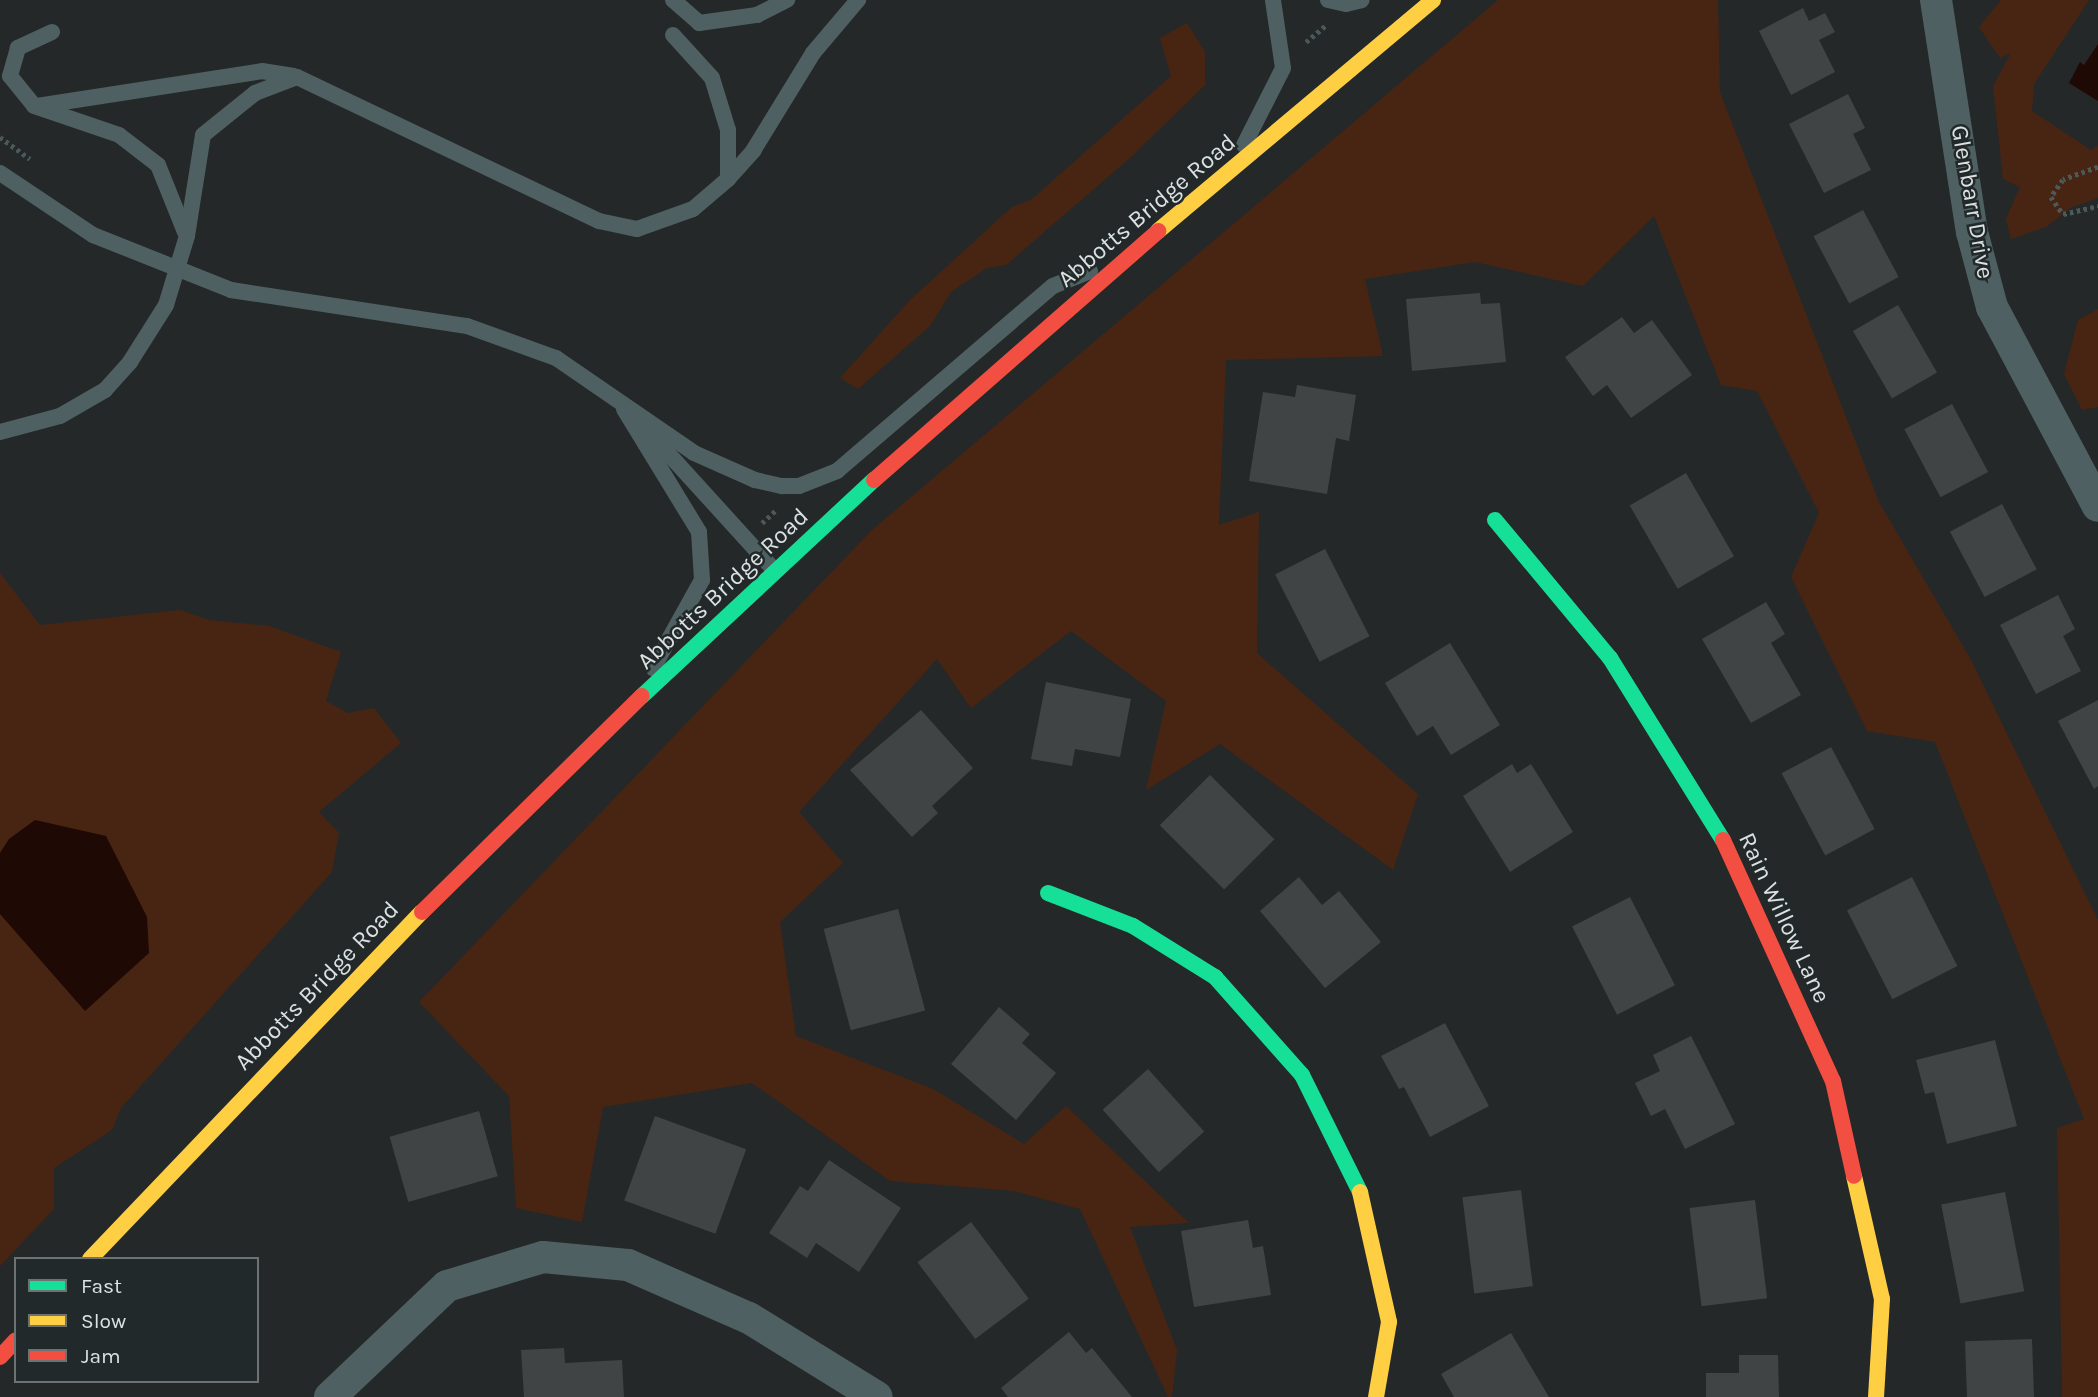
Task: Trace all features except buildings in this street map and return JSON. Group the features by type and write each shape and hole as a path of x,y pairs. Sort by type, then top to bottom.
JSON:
{"main road":[{"name":"Abbotts Bridge Road","path":"92,1257 471,860 774,570 1128,257 1433,0"},
{"name":"Rain Willow Lane","path":"1495,520 1611,658 1721,835 1833,1081 1882,1299 1876,1397"},
{"path":"1048,893 1133,926 1215,976 1302,1075 1360,1193 1389,1322 1376,1397"},
{"path":"0,1357 14,1342"}],"street":[{"name":"Glenbarr Drive","path":"1936,0 1964,154 1972,232 1993,307 2098,506"},
{"path":"330,1397 447,1286 543,1257 628,1265 749,1318 877,1397"}],"lane":[{"path":"673,0 699,23 757,15 787,0"},
{"path":"34,106 262,71 297,77 599,221 637,229 692,209 728,179 752,151 813,54 858,0"},
{"path":"1231,170 1283,68 1273,0"},
{"path":"1328,0 1346,4 1362,0"},
{"path":"10,76 18,48 52,32"},
{"path":"673,35 712,78 728,130 728,179"},
{"path":"0,61 34,106 119,135 158,165 187,236"},
{"path":"0,432 60,415 105,390 130,362 166,304 177,270 187,236 203,135 255,93 297,77"},
{"path":"0,173 93,235 231,290 467,326 556,358 694,453 755,480 799,486 837,471 1054,285 1128,257"},
{"path":"621,404 774,570"},
{"path":"621,404 699,532 702,558 702,580 631,707"}],"path":[{"path":"0,137 33,161"},
{"path":"2098,167 2063,180 2051,197 2063,214 2098,206"}],"shaded area":[{"path":"1498,0 1718,0 1720,92 1879,502 1971,660 2098,920 2098,1397 2062,1397 2057,1128 2084,1119 1935,742 1867,731 1791,577 1819,513 1757,391 1721,385 1654,216 1583,286 1475,262 1365,279 1383,356 1226,360 1219,525 1259,512 1257,653 1418,794 1393,870 1220,744 1146,790 1166,701 1071,631 971,708 937,659 799,812 843,863 780,922 796,1036 933,1089 1024,1144 1066,1106 1189,1223 1130,1227 1177,1350 1172,1397 1168,1397 1080,1209 1014,1191 890,1181 752,1083 603,1107 582,1222 516,1208 509,1096 419,1002 872,530"},
{"path":"2001,0 2089,0 2034,84 2032,111 2091,150 2098,146 2098,198 2072,207 2046,227 2011,239 2006,219 2020,187 2003,179 1993,86 2011,53 2000,58 1979,27"},
{"path":"1187,23 1205,52 1205,85 1130,158 1006,265 987,268 951,292 930,326 858,389 840,378 910,300 1012,207 1032,199 1171,76 1160,38"},
{"path":"2098,44 2098,101 2069,83 2080,62 2084,65"},
{"path":"2098,309 2098,407 2082,410 2064,374 2078,320"},
{"path":"0,573 40,625 180,610 209,620 269,626 341,652 326,701 348,713 374,708 401,743 319,812 339,833 332,872 121,1108 112,1130 54,1168 54,1209 0,1266"},
{"path":"35,820 106,836 147,917 149,953 85,1011 0,914 0,853 9,839"}],"traffic: fast":[{"path":"642,696 874,480"},
{"path":"1495,520 1610,658 1723,840"},
{"path":"1048,893 1133,926 1215,977 1302,1075 1360,1192"}],"traffic: slow":[{"path":"1158,231 1433,0"},
{"path":"92,1257 422,912"},
{"path":"1854,1176 1882,1299 1876,1397"},
{"path":"1360,1192 1389,1322 1376,1397"}],"traffic: jam":[{"path":"874,480 1158,231"},
{"path":"422,912 642,696"},
{"path":"1723,840 1833,1081 1854,1176"},
{"path":"0,1357 14,1342"}]}
